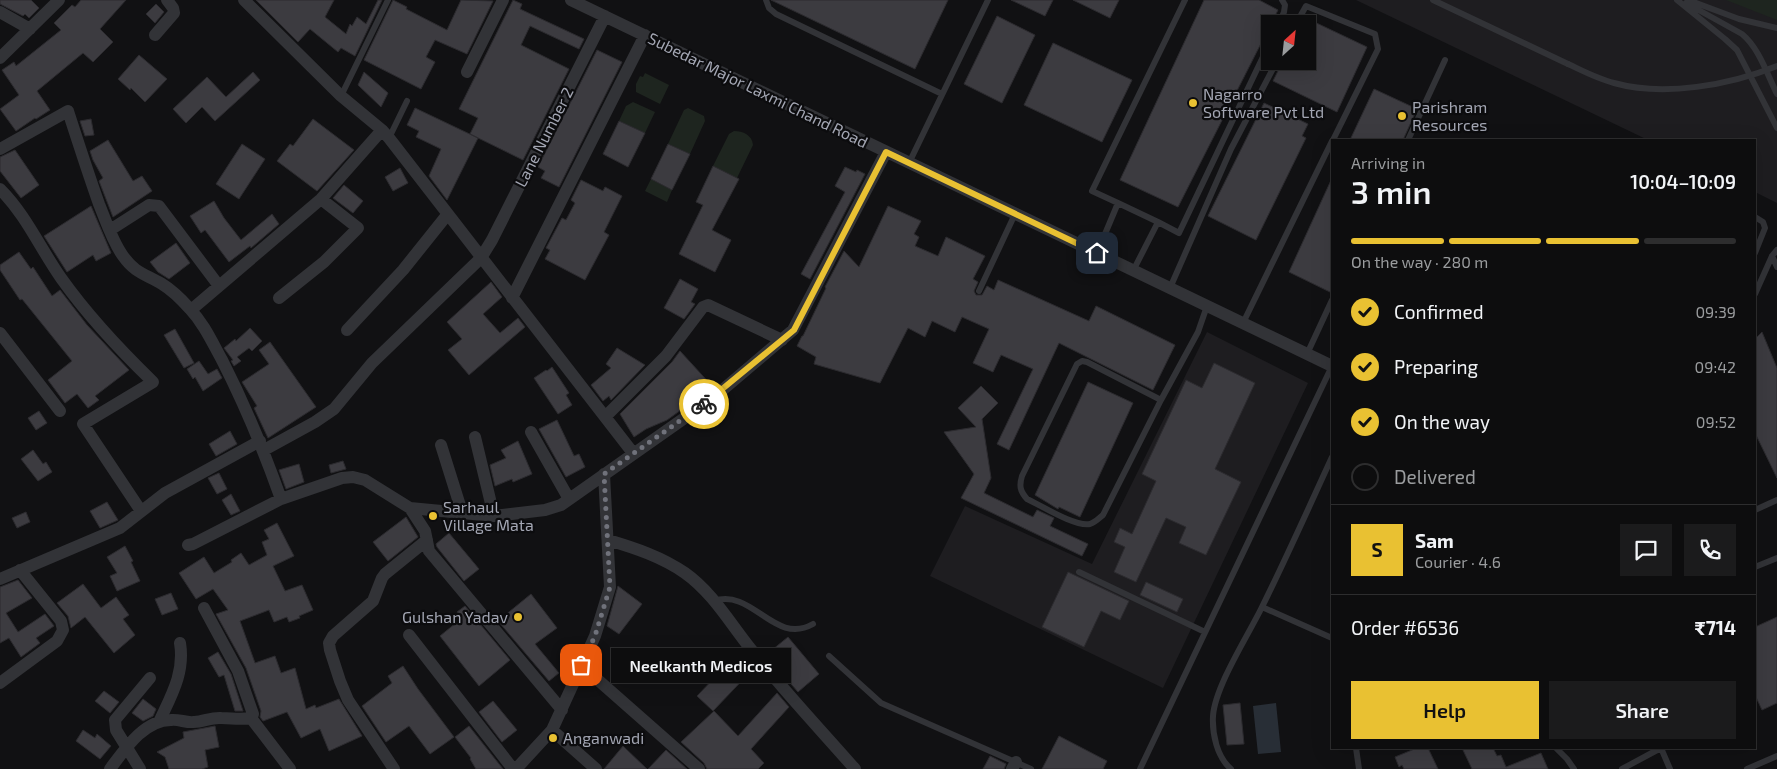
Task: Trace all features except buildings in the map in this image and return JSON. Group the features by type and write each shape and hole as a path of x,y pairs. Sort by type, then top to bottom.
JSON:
{"street":[{"path":"0,58 59,0"},
{"path":"155,35 174,13 167,0"},
{"path":"244,0 341,96 386,134 633,453"},
{"path":"467,72 503,0"},
{"name":"Subedar Major Laxmi Chand Road","path":"571,0 1331,366"},
{"path":"0,12 30,29"},
{"name":"Lane Number 2","path":"0,579 120,528 165,493 262,445 315,422 334,409 372,363 481,258 492,240 605,16"},
{"path":"512,298 645,36"},
{"path":"0,149 68,111 90,178 110,230 122,254 130,265 143,276 162,284 178,296 191,310 210,337 262,445 281,499"},
{"path":"191,310 321,199 386,134"},
{"path":"410,508 494,516 545,510 569,499 713,398 794,330 886,152"},
{"path":"0,189 17,208 50,261 81,303 122,352 153,382 83,424 141,512"},
{"path":"279,298 313,272 358,228 321,199"},
{"path":"110,230 149,205 159,206 219,286"},
{"path":"347,330 403,270 447,215"},
{"path":"605,417 666,356 703,307 708,305 782,340"},
{"path":"0,333 60,411"},
{"path":"531,432 569,499"},
{"path":"475,436 494,516"},
{"path":"441,445 462,512"},
{"path":"408,636 514,769 552,730 595,636 610,587 604,474"},
{"path":"188,544 193,544 281,499 342,478 353,477 365,480 410,508 425,531 430,551 441,566 562,710"},
{"path":"394,769 348,700 340,681 329,643 333,636 373,601 385,574 427,540"},
{"path":"608,540 633,547 670,564 686,574 713,601 750,648 855,769"},
{"path":"0,682 57,641 63,630 61,621 20,570"},
{"path":"204,608 238,671 253,714 251,718"},
{"path":"159,722 180,672 182,654 180,643"},
{"path":"581,665 699,769"},
{"path":"140,769 116,730 115,720 150,678"},
{"path":"110,769 127,747 148,727 159,722 173,719 182,722 198,722 220,718 239,720 251,718"},
{"path":"251,718 290,769"},
{"path":"552,730 596,769"}],"lane":[{"path":"341,96 388,0"},
{"path":"766,0 769,8 776,14 942,94"},
{"path":"909,162 988,0"},
{"path":"1185,0 1092,191 1179,232 1261,61"},
{"path":"1282,0 1285,4 1283,15"},
{"path":"1433,0 1594,76 1639,88 1679,88 1720,84 1777,66"},
{"path":"1679,0 1749,40 1777,94"},
{"path":"1679,0 1737,50 1777,128"},
{"path":"1686,0 1739,19 1777,28"},
{"path":"1301,15 1306,6 1375,34 1378,49 1333,139"},
{"path":"1408,139 1445,60"},
{"path":"1170,288 1231,149 1272,70"},
{"path":"386,134 407,101"},
{"path":"1243,324 1331,144"},
{"path":"1097,253 1118,203"},
{"path":"979,291 1015,214"},
{"path":"1756,218 1763,222 1765,228 1756,250"},
{"path":"1133,270 1158,222"},
{"path":"1775,253 1777,267"},
{"path":"1756,292 1775,253"},
{"path":"1307,354 1331,302"},
{"path":"1161,400 1087,362 1077,364 1022,476 1020,483 1021,491 1027,499 1080,524 1090,524 1096,521 1103,514 1198,332 1207,306"},
{"path":"1140,769 1331,368"},
{"path":"1231,769 1225,764 1215,741 1213,716 1219,691 1262,607 1331,459"},
{"path":"1756,510 1777,500"},
{"path":"1756,567 1777,558"},
{"path":"1079,572 1205,632"},
{"path":"713,601 723,598 733,599 748,605 785,628 794,630 806,628 813,624"},
{"path":"1262,607 1331,638"},
{"path":"829,656 881,703 1014,766 1031,769"},
{"path":"1356,749 1359,769"},
{"path":"1557,749 1574,769"},
{"path":"1622,769 1659,749"},
{"path":"1661,749 1670,769"},
{"path":"1747,769 1777,756"}],"shaded area":[{"path":"1356,0 1777,0 1777,203 1756,192 1756,139 1646,139"},
{"path":"1726,0 1777,0 1777,20"},
{"path":"645,73 669,85 660,104 636,92 636,84 640,76 643,77"},
{"path":"633,102 655,112 645,133 619,121 626,106"},
{"path":"688,108 704,116 705,121 690,154 668,144 684,110"},
{"path":"734,131 746,134 751,139 753,145 737,178 713,166 729,134"},
{"path":"651,179 672,190 667,202 645,191"},
{"path":"1207,332 1308,383 1163,688 930,576 965,506 1092,564"},
{"path":"1276,703 1281,752 1258,754 1253,706"}],"way so far":[{"path":"581,665 595,636 610,587 604,474 704,404"}],"place":[{"name":"Nagarro Software Pvt Ltd","path":"1193,103"},
{"name":"Parishram Resources","path":"1402,116"},
{"name":"Sarhaul Village Mata","path":"433,516"},
{"name":"Gulshan Yadav","path":"518,617"},
{"name":"Neelkanth Medicos","path":"581,665"},
{"name":"Anganwadi","path":"553,738"}],"route":[{"path":"704,404 794,330 886,152 1097,253"}]}
